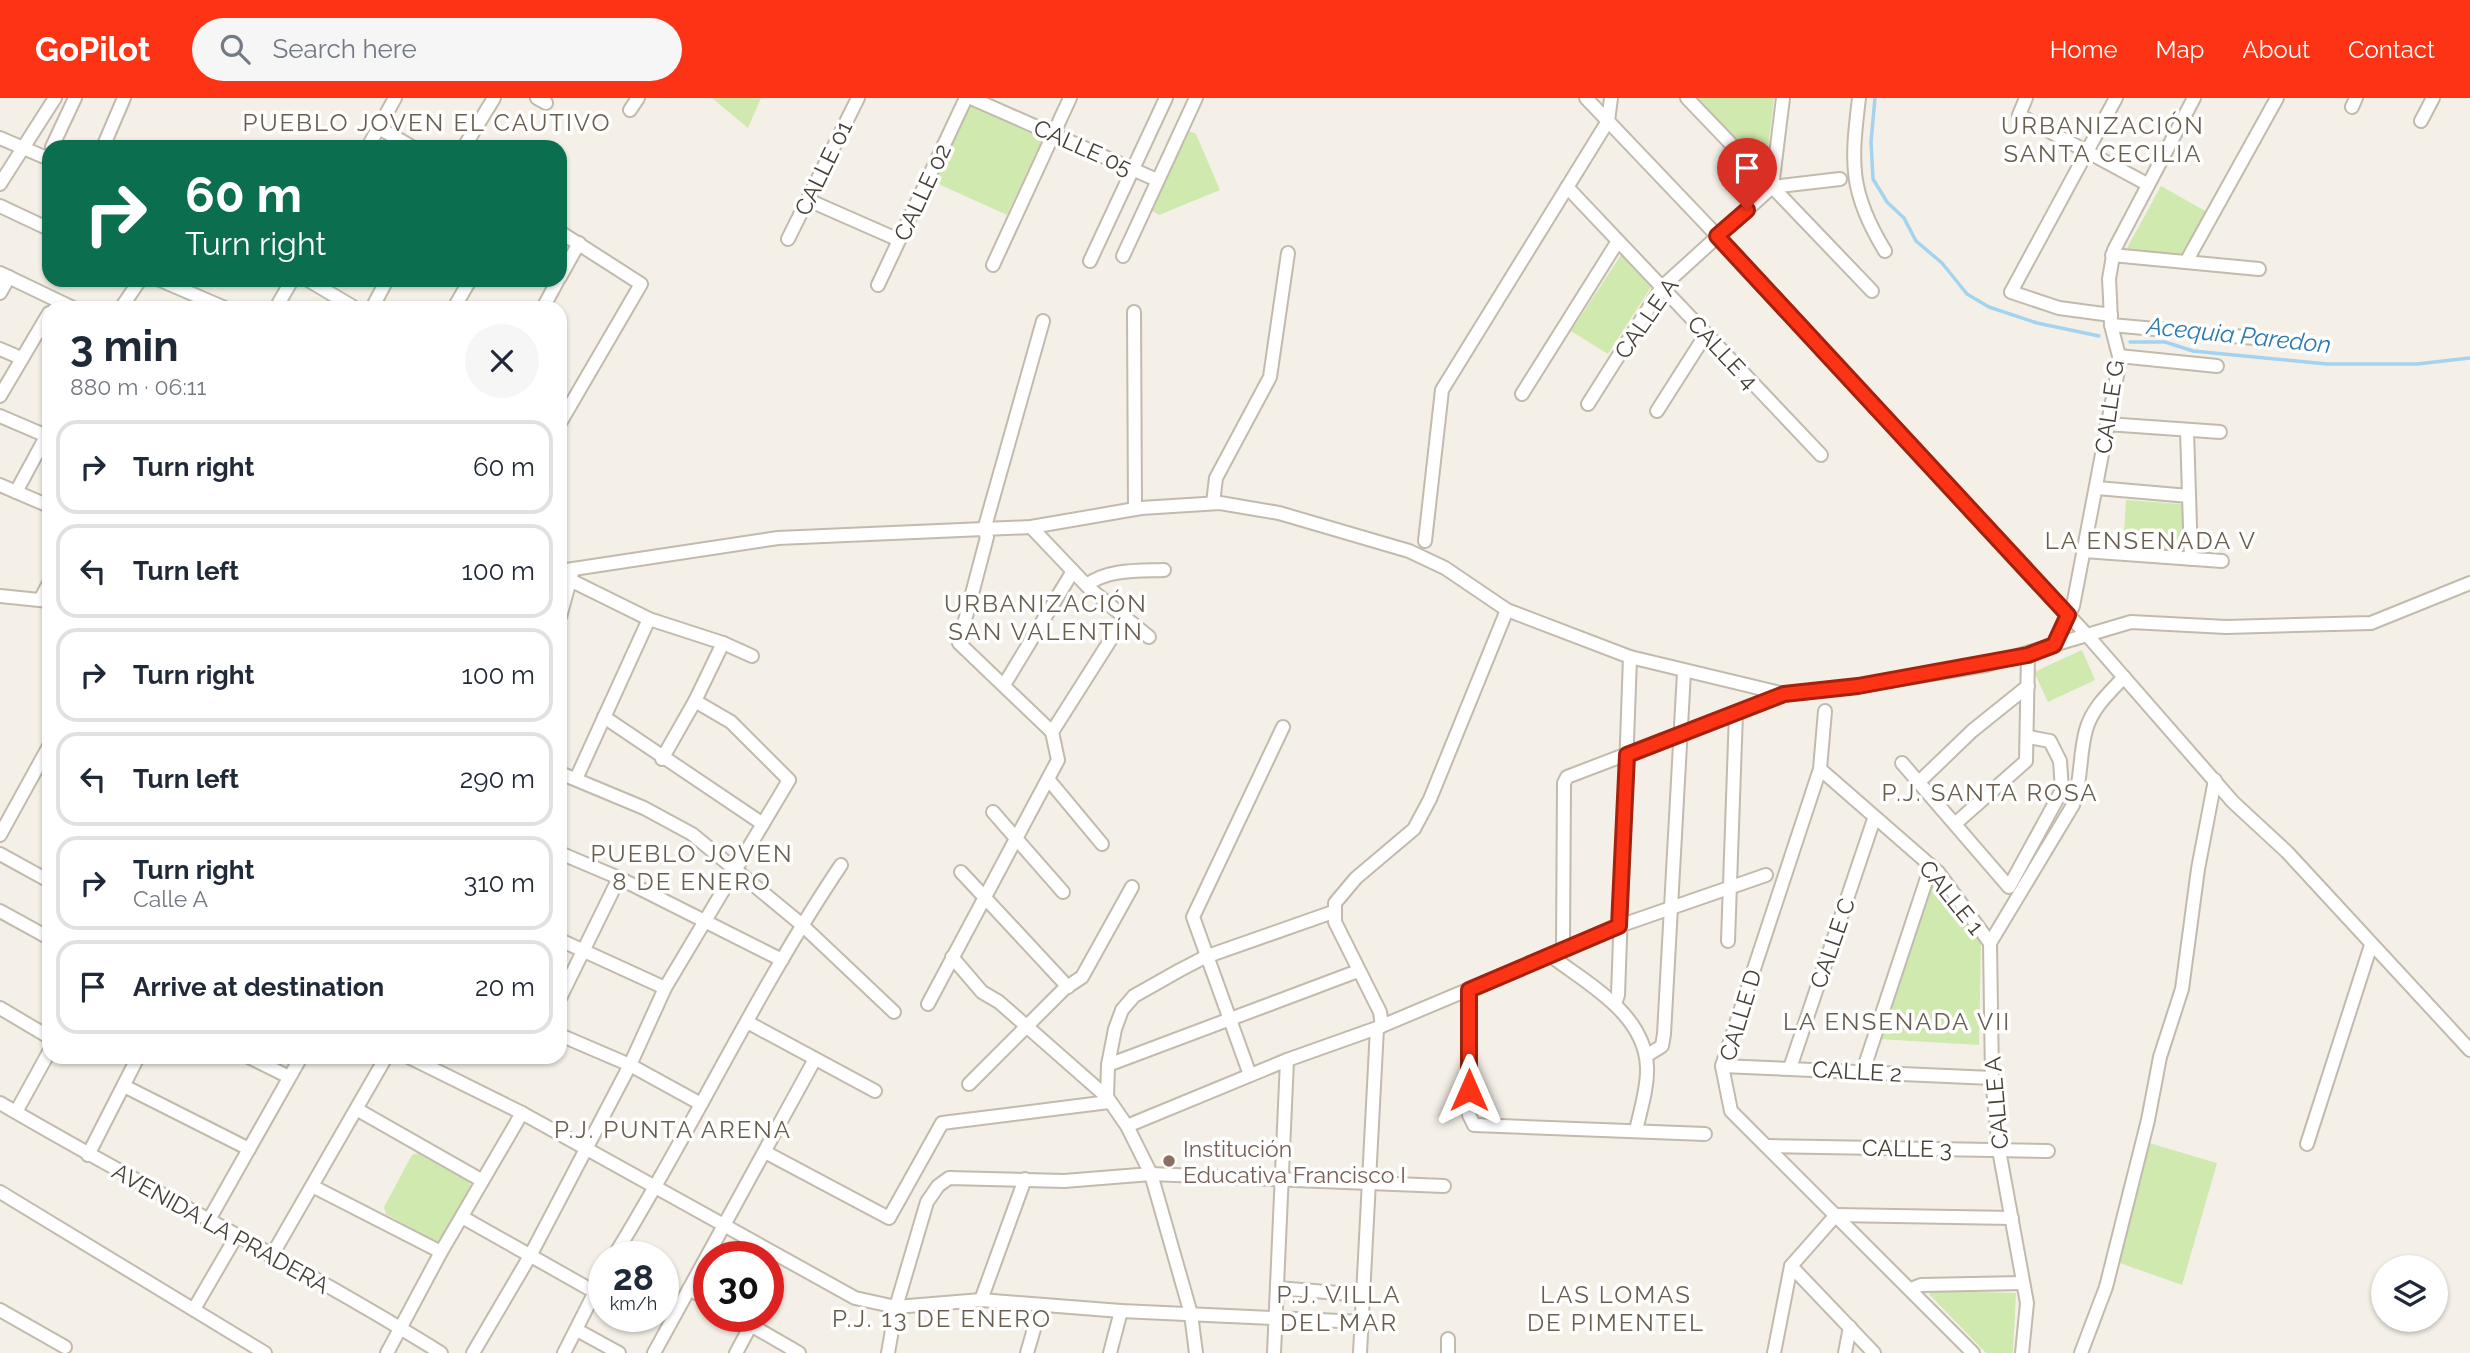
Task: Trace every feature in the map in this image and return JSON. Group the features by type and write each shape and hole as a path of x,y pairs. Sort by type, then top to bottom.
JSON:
{"street":[{"path":"0,184 55,98"},
{"path":"56,140 75,98"},
{"path":"106,140 124,98"},
{"path":"372,140 395,98"},
{"path":"468,140 494,98"},
{"path":"631,110 638,98"},
{"name":"CALLE 01","path":"788,239 858,98"},
{"name":"CALLE 02","path":"878,285 966,98"},
{"name":"CALLE 05","path":"971,98 1157,180"},
{"path":"993,265 1070,98"},
{"path":"1090,261 1166,98"},
{"path":"1123,256 1196,98"},
{"path":"1586,98 2087,635 2215,780 2287,852 2470,1050"},
{"path":"1425,541 1442,390 1608,121 1611,98"},
{"path":"1688,98 1872,291"},
{"path":"1772,187 1783,98"},
{"path":"1859,98 1852,156 1854,176 1868,223 1885,251"},
{"path":"2026,98 2019,115 2147,184"},
{"path":"2116,98 2011,292 2059,308 2111,320 2255,338"},
{"name":"CALLE G","path":"2054,645 2068,615 2084,551 2119,356 2111,320 2109,279 2112,255 2194,98"},
{"path":"2186,262 2277,98"},
{"path":"2421,121 2433,98"},
{"path":"379,128 400,140"},
{"path":"0,138 23,149 42,153"},
{"path":"1772,187 1840,179"},
{"name":"CALLE 4","path":"1567,187 1821,455"},
{"name":"CALLE A","path":"1588,404 1662,287 1772,187"},
{"path":"808,200 899,240"},
{"path":"0,206 42,226"},
{"path":"567,236 641,284 567,411"},
{"path":"1522,394 1618,241"},
{"path":"567,265 579,243"},
{"path":"1213,503 1216,478 1270,377 1288,253"},
{"path":"2112,255 2259,269"},
{"path":"0,293 5,275 49,301"},
{"path":"171,287 194,301"},
{"path":"320,287 343,301"},
{"path":"1134,312 1135,509"},
{"path":"928,1004 1058,760 1052,732 959,643 987,537 984,530 1043,321"},
{"path":"0,396 42,324"},
{"path":"1657,411 1706,334"},
{"path":"0,349 21,358"},
{"path":"2119,356 2217,366"},
{"path":"0,416 42,432"},
{"path":"2107,424 2220,432"},
{"path":"2187,430 2191,559"},
{"path":"16,492 42,445"},
{"path":"0,485 42,503"},
{"path":"2097,488 2189,496"},
{"path":"567,574 778,538 1031,527 1135,509 1213,503 1279,513 1409,551 1445,568 1507,610 1630,657 1784,694"},
{"path":"1031,527 1087,585 1149,637"},
{"path":"2084,551 2222,561"},
{"path":"1087,585 1096,579 1127,571 1164,570"},
{"path":"1004,685 1073,571"},
{"path":"567,574 649,619 723,643 752,656"},
{"path":"1557,953 1564,783 1573,774 1784,694 1858,686 2028,655 2131,622 2226,627 2371,623 2470,583"},
{"path":"0,596 42,600"},
{"path":"1108,1100 1108,1065 1115,1029 1122,1010 1134,996 1205,957 1333,912 1342,892 1414,829 1430,799 1507,610"},
{"path":"1052,732 1125,617"},
{"path":"576,779 649,619"},
{"path":"662,759 695,701 723,643"},
{"path":"1955,823 2026,761 2029,737 2028,655"},
{"path":"1615,1004 1618,995 1630,657"},
{"path":"1646,1056 1663,1042 1684,672"},
{"path":"1990,943 2073,805 2080,787 2086,730 2103,699 2124,677"},
{"path":"1919,782 1972,731 2028,686"},
{"path":"473,1353 530,1256 630,1065 665,989 789,780 731,722 695,701"},
{"name":"CALLE D","path":"1825,711 1820,769 1722,1066 1731,1111 1973,1353"},
{"path":"1728,941 1736,713"},
{"path":"604,717 662,759 763,824"},
{"path":"1250,1075 1205,957 1194,914 1283,727"},
{"path":"1902,763 2009,887 2062,790 2060,761 2050,741 2029,737"},
{"path":"0,835 42,760"},
{"name":"CALLE 1","path":"1820,769 1874,819 1931,866 1990,943"},
{"path":"36,772 42,775"},
{"path":"567,776 644,808 692,834 801,925 894,1012"},
{"path":"1048,779 1102,844"},
{"path":"2081,1353 2106,1287 2148,1120 2160,1057 2182,989 2198,869 2215,780"},
{"path":"993,812 1063,892"},
{"name":"CALLE C","path":"1790,1068 1874,819"},
{"path":"0,854 42,877"},
{"path":"567,856 619,878 782,960"},
{"path":"623,1241 749,1023 801,925 841,866"},
{"path":"1863,1071 1931,866"},
{"path":"961,872 1068,987"},
{"path":"1127,1126 1287,1060 1380,1027 1619,926 1766,875"},
{"path":"567,983 619,878"},
{"path":"969,1084 1082,976 1132,887"},
{"path":"0,911 42,934"},
{"path":"1333,912 1358,971 1380,1012 1360,1353"},
{"path":"567,943 665,989"},
{"name":"CALLE A","path":"1990,943 1992,1079 1999,1150 2027,1303 2022,1353"},
{"path":"2307,1144 2371,944"},
{"path":"1557,953 1615,1004 1636,1033 1646,1056 1647,1070 1636,1131"},
{"path":"952,957 982,992 1108,1100 1127,1126 1151,1174 1191,1314 1196,1353"},
{"path":"1108,1065 1358,971"},
{"path":"1469,990 1469,1115 1474,1125 1705,1134"},
{"path":"0,1008 42,1033"},
{"path":"749,1023 875,1091"},
{"path":"567,1038 630,1065 701,1104"},
{"path":"654,1353 815,1059"},
{"path":"1274,1353 1287,1060"},
{"path":"16,1112 42,1064"},
{"path":"88,1155 135,1064"},
{"path":"263,1064 289,1077"},
{"path":"210,1218 297,1064"},
{"path":"271,1257 314,1187 382,1064"},
{"path":"423,1064 522,1113 855,1298 896,1307 981,1300 1121,1311 1362,1322"},
{"name":"CALLE 2","path":"1722,1066 1992,1079"},
{"path":"124,1086 249,1149"},
{"path":"765,1152 889,1218 942,1123 1108,1100"},
{"name":"AVENIDA LA PRADERA","path":"0,1103 88,1155 210,1218 271,1257 442,1353"},
{"path":"358,1110 481,1180"},
{"path":"387,1353 481,1180 522,1113"},
{"name":"CALLE 3","path":"1766,1146 2048,1151"},
{"path":"888,1353 896,1307 927,1202 938,1186 956,1176 1064,1181 1151,1174 1444,1186"},
{"path":"981,1300 1025,1179"},
{"path":"314,1187 441,1252"},
{"path":"0,1192 265,1353"},
{"path":"1774,1353 1791,1266 1836,1215 2012,1218"},
{"path":"462,1217 588,1288"},
{"path":"194,1309 237,1235"},
{"path":"1791,1266 1874,1353"},
{"path":"1911,1289 1921,1285 2023,1283"},
{"path":"1277,1288 1363,1295"},
{"path":"689,1289 693,1291"},
{"path":"564,1353 588,1303"},
{"path":"1027,1353 1041,1305"},
{"path":"0,1310 65,1346"},
{"path":"1113,1349 1121,1311"},
{"path":"1845,1353 1850,1327"},
{"path":"577,1330 619,1353"},
{"path":"736,1353 747,1332"},
{"path":"763,1332 799,1353"},
{"path":"1448,1339 1448,1353"}],"green space":[{"path":"712,98 761,98 748,128"},
{"path":"1695,98 1774,98 1766,164 1760,166"},
{"path":"971,105 1043,138 1007,215 934,182"},
{"path":"1189,131 1196,134 1220,190 1159,215 1152,211"},
{"path":"2161,186 2207,212 2185,256 2132,251 2127,248"},
{"path":"1621,255 1651,287 1608,354 1571,331"},
{"path":"2126,500 2182,504 2185,547 2181,553 2123,548"},
{"path":"2082,650 2095,680 2048,702 2034,672"},
{"path":"1938,881 1981,938 1979,1045 1878,1039 1931,883"},
{"path":"2149,1143 2217,1163 2182,1285 2117,1262"},
{"path":"418,1153 469,1181 470,1186 441,1240 435,1242 386,1214 384,1207 412,1155"},
{"path":"1934,1291 2016,1293 2013,1353 1986,1353 1929,1294"}],"waterway":[{"name":"Acequia Paredon","path":"1875,98 1871,142 1873,179 1887,202 1904,218 1916,241 1942,263 1967,294 1989,307 2037,323 2099,336"},
{"name":"Acequia Paredon","path":"2130,342 2165,342 2193,351 2327,364 2417,364 2470,358"}],"place":[{"name":"Institución Educativa Francisco I","path":"1169,1161"}],"district":[{"name":"PUEBLO JOVEN EL CAUTIVO","path":"427,122"},
{"name":"URBANIZACIÓN SANTA CECILIA","path":"2103,139"},
{"name":"LA ENSENADA V","path":"2151,540"},
{"name":"URBANIZACIÓN SAN VALENTÍN","path":"1046,617"},
{"name":"P.J. SANTA ROSA","path":"1990,792"},
{"name":"PUEBLO JOVEN 8 DE ENERO","path":"692,867"},
{"name":"LA ENSENADA VII","path":"1897,1021"},
{"name":"P.J. PUNTA ARENA","path":"673,1129"},
{"name":"P.J. VILLA DEL MAR","path":"1339,1308"},
{"name":"LAS LOMAS DE PIMENTEL","path":"1616,1308"},
{"name":"P.J. 13 DE ENERO","path":"942,1318"}],"route":[{"path":"1469,1090 1469,990 1619,926 1627,755 1784,694 1858,686 1986,665 2028,655 2054,645 2068,615 1717,236 1747,210"}]}
